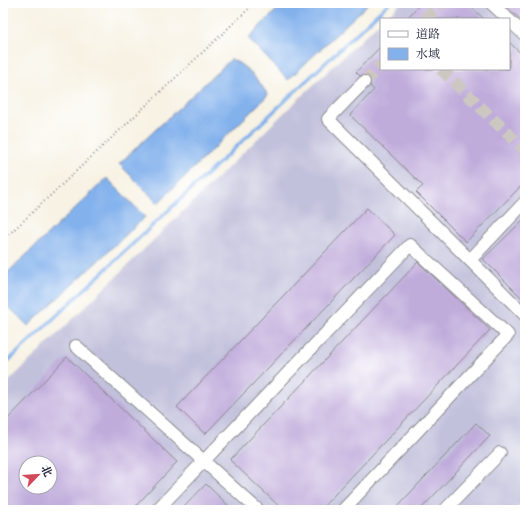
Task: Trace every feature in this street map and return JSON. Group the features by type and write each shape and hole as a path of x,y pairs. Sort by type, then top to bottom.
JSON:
{"lane":[{"path":"492,3 508,18"},
{"path":"510,20 525,35"},
{"path":"364,82 328,119 525,315"},
{"path":"470,260 525,202"},
{"path":"157,510 410,245 508,335 343,510"},
{"path":"76,346 258,510"},
{"path":"445,510 500,452"}],"path":[{"path":"3,240 255,3"}],"shaded area":[{"path":"401,3 525,3 525,500 515,510 3,510 3,387 292,105 380,22 380,70 510,70 510,18 385,18"}],"water":[{"path":"284,3 369,3 288,80 248,38"},
{"path":"231,59 242,65 252,74 268,95 158,203 119,164"},
{"path":"107,178 145,217 28,326 3,301 3,277"}],"building":[{"path":"421,3 467,3 483,18 407,18"},
{"path":"503,3 525,3 525,24"},
{"path":"510,43 525,57 525,182 466,242 416,192 423,186 350,115 374,90 370,86 371,80 369,76 360,76 356,72 380,47 380,70 510,70"},
{"path":"367,208 395,235 205,434 177,407"},
{"path":"525,218 525,301 483,259"},
{"path":"418,262 490,330 320,510 283,510 230,460"},
{"path":"67,357 177,462 132,510 3,510 3,424"},
{"path":"476,423 490,436 420,510 394,510"},
{"path":"206,484 233,510 181,510"}],"waterway":[{"path":"3,366 389,3"}],"tunnel":[{"path":"426,18 441,3"},
{"path":"364,82 380,66"},
{"path":"442,70 525,150"}]}
